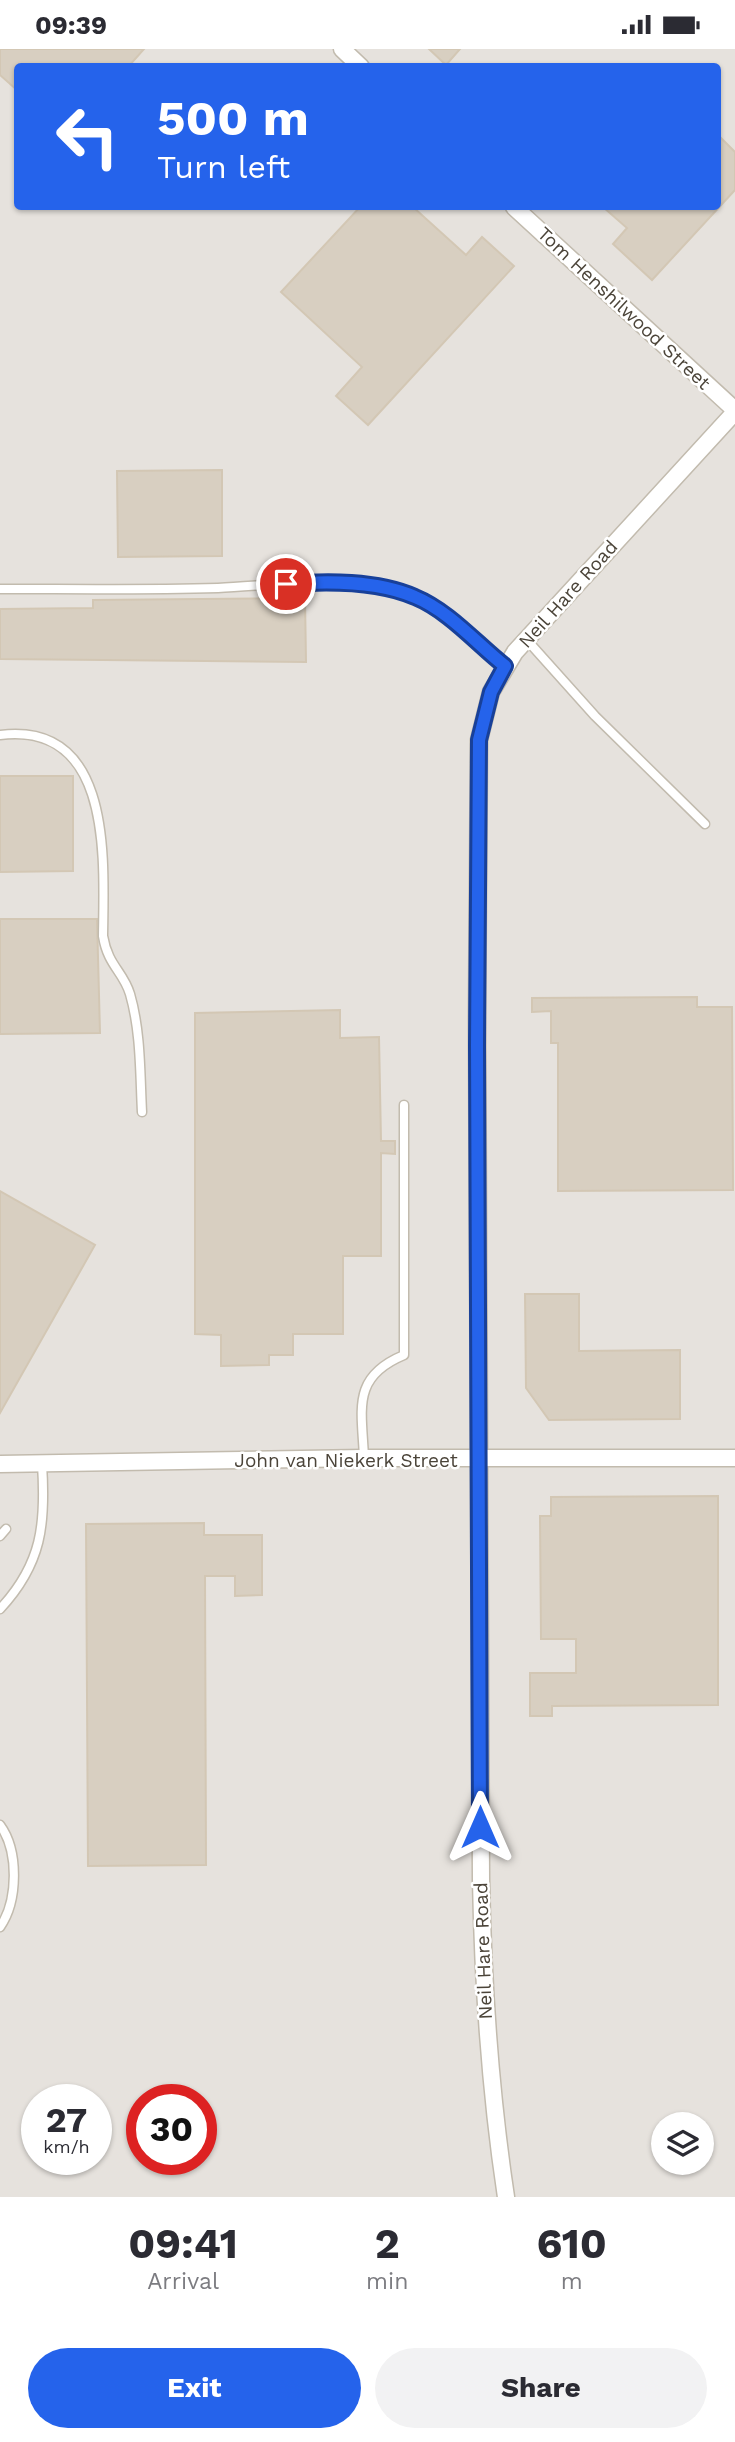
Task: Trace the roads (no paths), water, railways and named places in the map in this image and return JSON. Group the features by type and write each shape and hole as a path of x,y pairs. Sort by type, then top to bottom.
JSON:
{"street":[{"path":"342,49 357,63"},
{"name":"Tom Henshilwood Street","path":"516,210 735,411"},
{"name":"Neil Hare Road","path":"506,2197 492,2110 483,2000 477,1046 479,740 491,692 505,666 526,639 735,411"},
{"name":"John van Niekerk Street","path":"0,1464 364,1458 735,1458"}],"lane":[{"path":"0,589 217,588 309,582 369,586 416,597 440,612 505,666"},
{"path":"526,639 595,716 705,824"},
{"path":"0,735 34,735 68,751 80,766 96,798 103,936 106,955 129,992 137,1034 142,1112"},
{"path":"364,1458 362,1394 368,1379 384,1364 404,1355 404,1105"},
{"path":"0,1609 18,1590 33,1563 42,1535 42,1464"},
{"path":"0,1825 6,1834 15,1878 5,1920 0,1927"}]}
